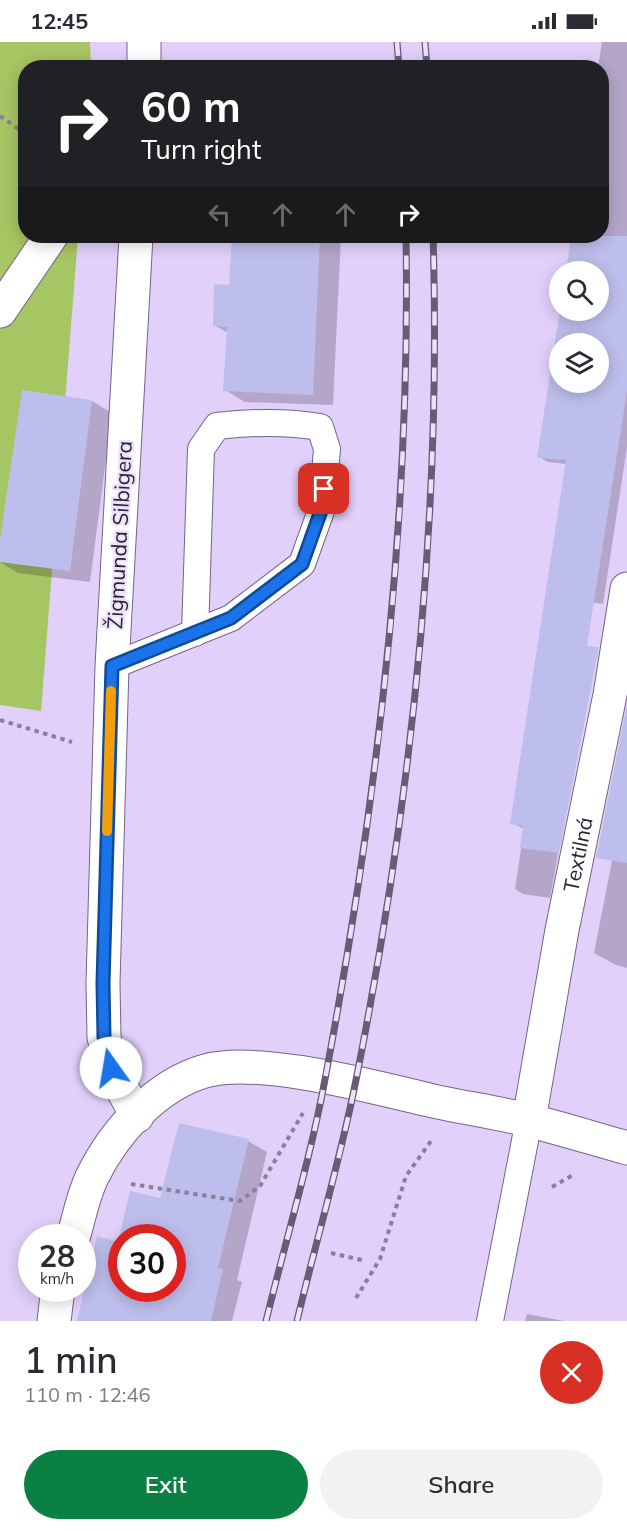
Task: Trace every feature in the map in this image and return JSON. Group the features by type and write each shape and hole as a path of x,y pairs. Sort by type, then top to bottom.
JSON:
{"street":[{"path":"144,42 144,60"},
{"path":"0,311 46,243"},
{"name":"Žigmunda Silbigera","path":"136,243 112,666 104,1037 111,1068 137,1116"},
{"name":"Textilná","path":"529,1120 562,930 610,695 627,589"},
{"path":"77,1224 92,1178 120,1131 155,1098 183,1080 204,1071 226,1067 300,1073 529,1120 627,1148"},
{"path":"54,1321 56,1302"}],"lane":[{"path":"112,666 195,633 231,618 302,564 322,508 327,449 320,427 295,423 249,422 217,426 201,449 195,633"},
{"path":"490,1321 529,1120"}],"path":[{"path":"0,116 18,128"},
{"path":"0,720 110,753"},
{"path":"92,1178 240,1201 260,1186 303,1115 300,1073"},
{"path":"356,1298 380,1260 406,1176 433,1138"},
{"path":"543,1193 570,1175 582,1176"},
{"path":"331,1253 362,1260"}],"green space":[{"path":"0,42 90,42 91,60 18,60 18,243 77,243 41,711 0,705"}],"building":[{"path":"609,236 627,236 627,391 587,646 599,647 559,853 520,848 523,826 510,824 566,460 537,458 549,381 549,393 609,393 609,333 556,333 558,321 609,321 609,261 568,261 570,243 609,243"},
{"path":"232,243 320,243 313,395 223,391 227,327 213,326 214,284 229,285"},
{"path":"22,390 92,400 70,571 0,562 0,539"},
{"path":"627,705 627,863 596,858"},
{"path":"179,1123 249,1139 218,1268 223,1269 211,1321 77,1321 81,1302 96,1302 97,1236 108,1239 108,1302 186,1302 186,1224 122,1224 130,1191 160,1198"}],"railway":[{"path":"397,42 398,60"},
{"path":"425,42 426,60"},
{"path":"266,1321 320,1105 345,970 375,762 397,552 403,447 406,243"},
{"path":"297,1321 343,1141 356,1080 375,976 407,766 427,554 433,448 435,342 433,243"}],"slow traffic":[{"path":"107,831 111,691"}],"route":[{"path":"111,1068 104,1037 103,983 112,666 231,618 302,564 322,508 324,489"}]}
